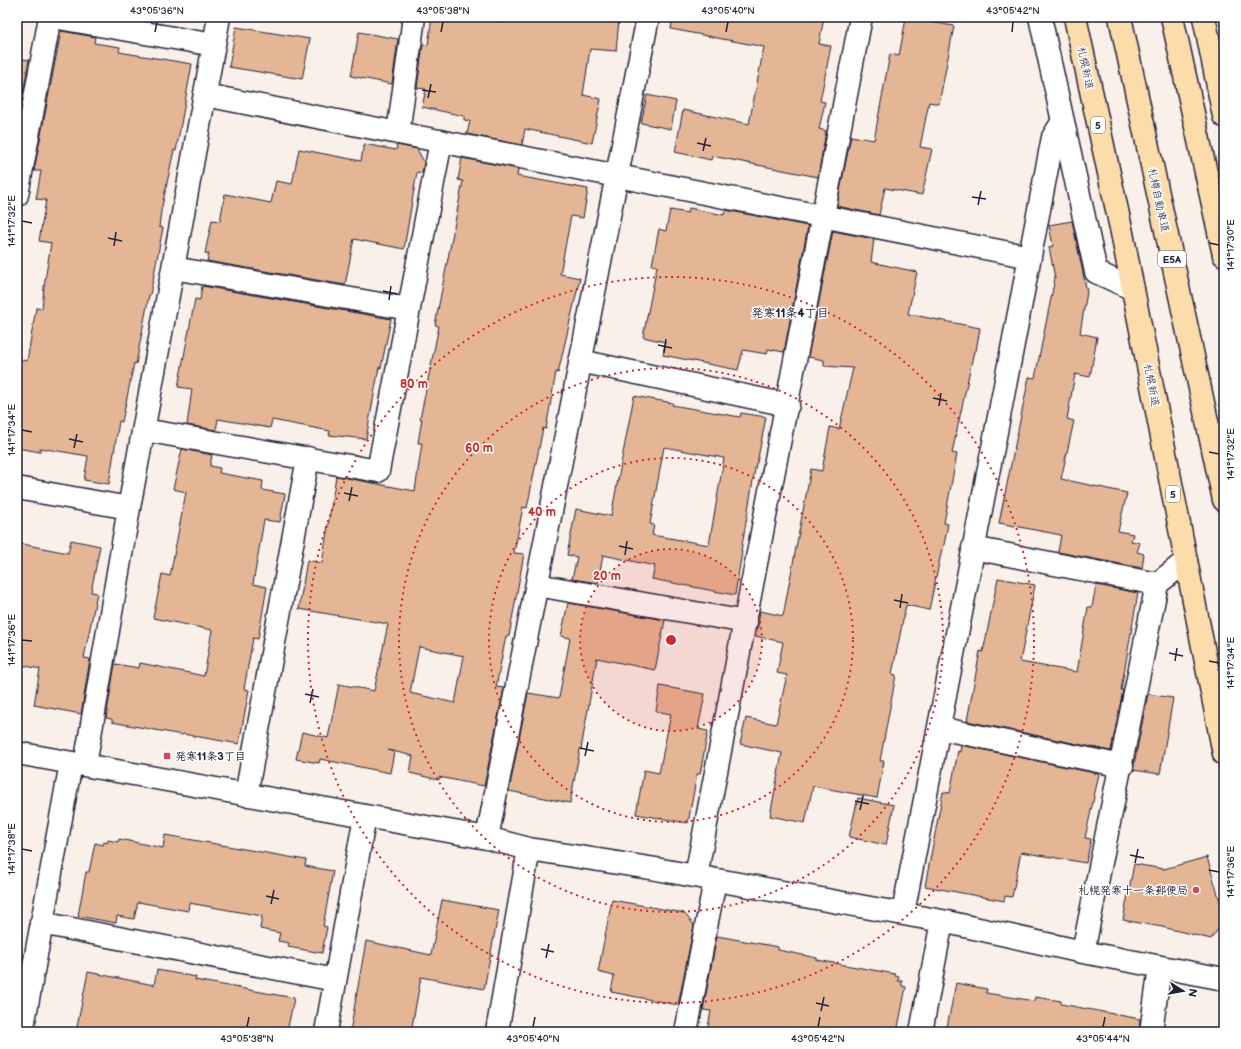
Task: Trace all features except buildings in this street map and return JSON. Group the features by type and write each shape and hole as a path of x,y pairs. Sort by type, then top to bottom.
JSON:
{"highway":[{"name":"札幌新道","path":"1075,17 1122,234 1224,754"},
{"name":"札樽自動車道","path":"1120,17 1224,500"},
{"path":"1172,17 1224,255"},
{"path":"1204,17 1224,116"}],"street":[{"path":"17,195 52,17 214,45"},
{"path":"22,1032 41,923 78,764 129,508 219,17"},
{"path":"398,133 414,17"},
{"path":"488,838 648,17"},
{"path":"686,1032 706,878 746,622 861,17"},
{"path":"1040,17 1096,272 1133,290"},
{"path":"205,95 1030,257"},
{"path":"903,913 1053,137 1063,122"},
{"path":"144,430 378,470 441,141"},
{"path":"173,268 409,310"},
{"path":"580,361 788,404"},
{"path":"246,795 308,458"},
{"path":"17,488 129,508"},
{"path":"973,548 1158,584"},
{"path":"1083,952 1158,584 1186,561"},
{"path":"537,585 746,622"},
{"path":"939,728 1122,766"},
{"path":"17,753 488,838 529,849 706,878 942,920 1083,952 1224,979"},
{"path":"326,1032 365,816"},
{"path":"497,1032 529,849"},
{"path":"921,1032 942,920"},
{"path":"41,923 335,980"},
{"path":"1150,1032 1160,967"}],"place":[{"name":"発寒11条3丁目","path":"167,756"},
{"name":"札幌発寒十一条郵便局","path":"1196,890"}],"district":[{"name":"発寒11条4丁目","path":"790,313"}]}
